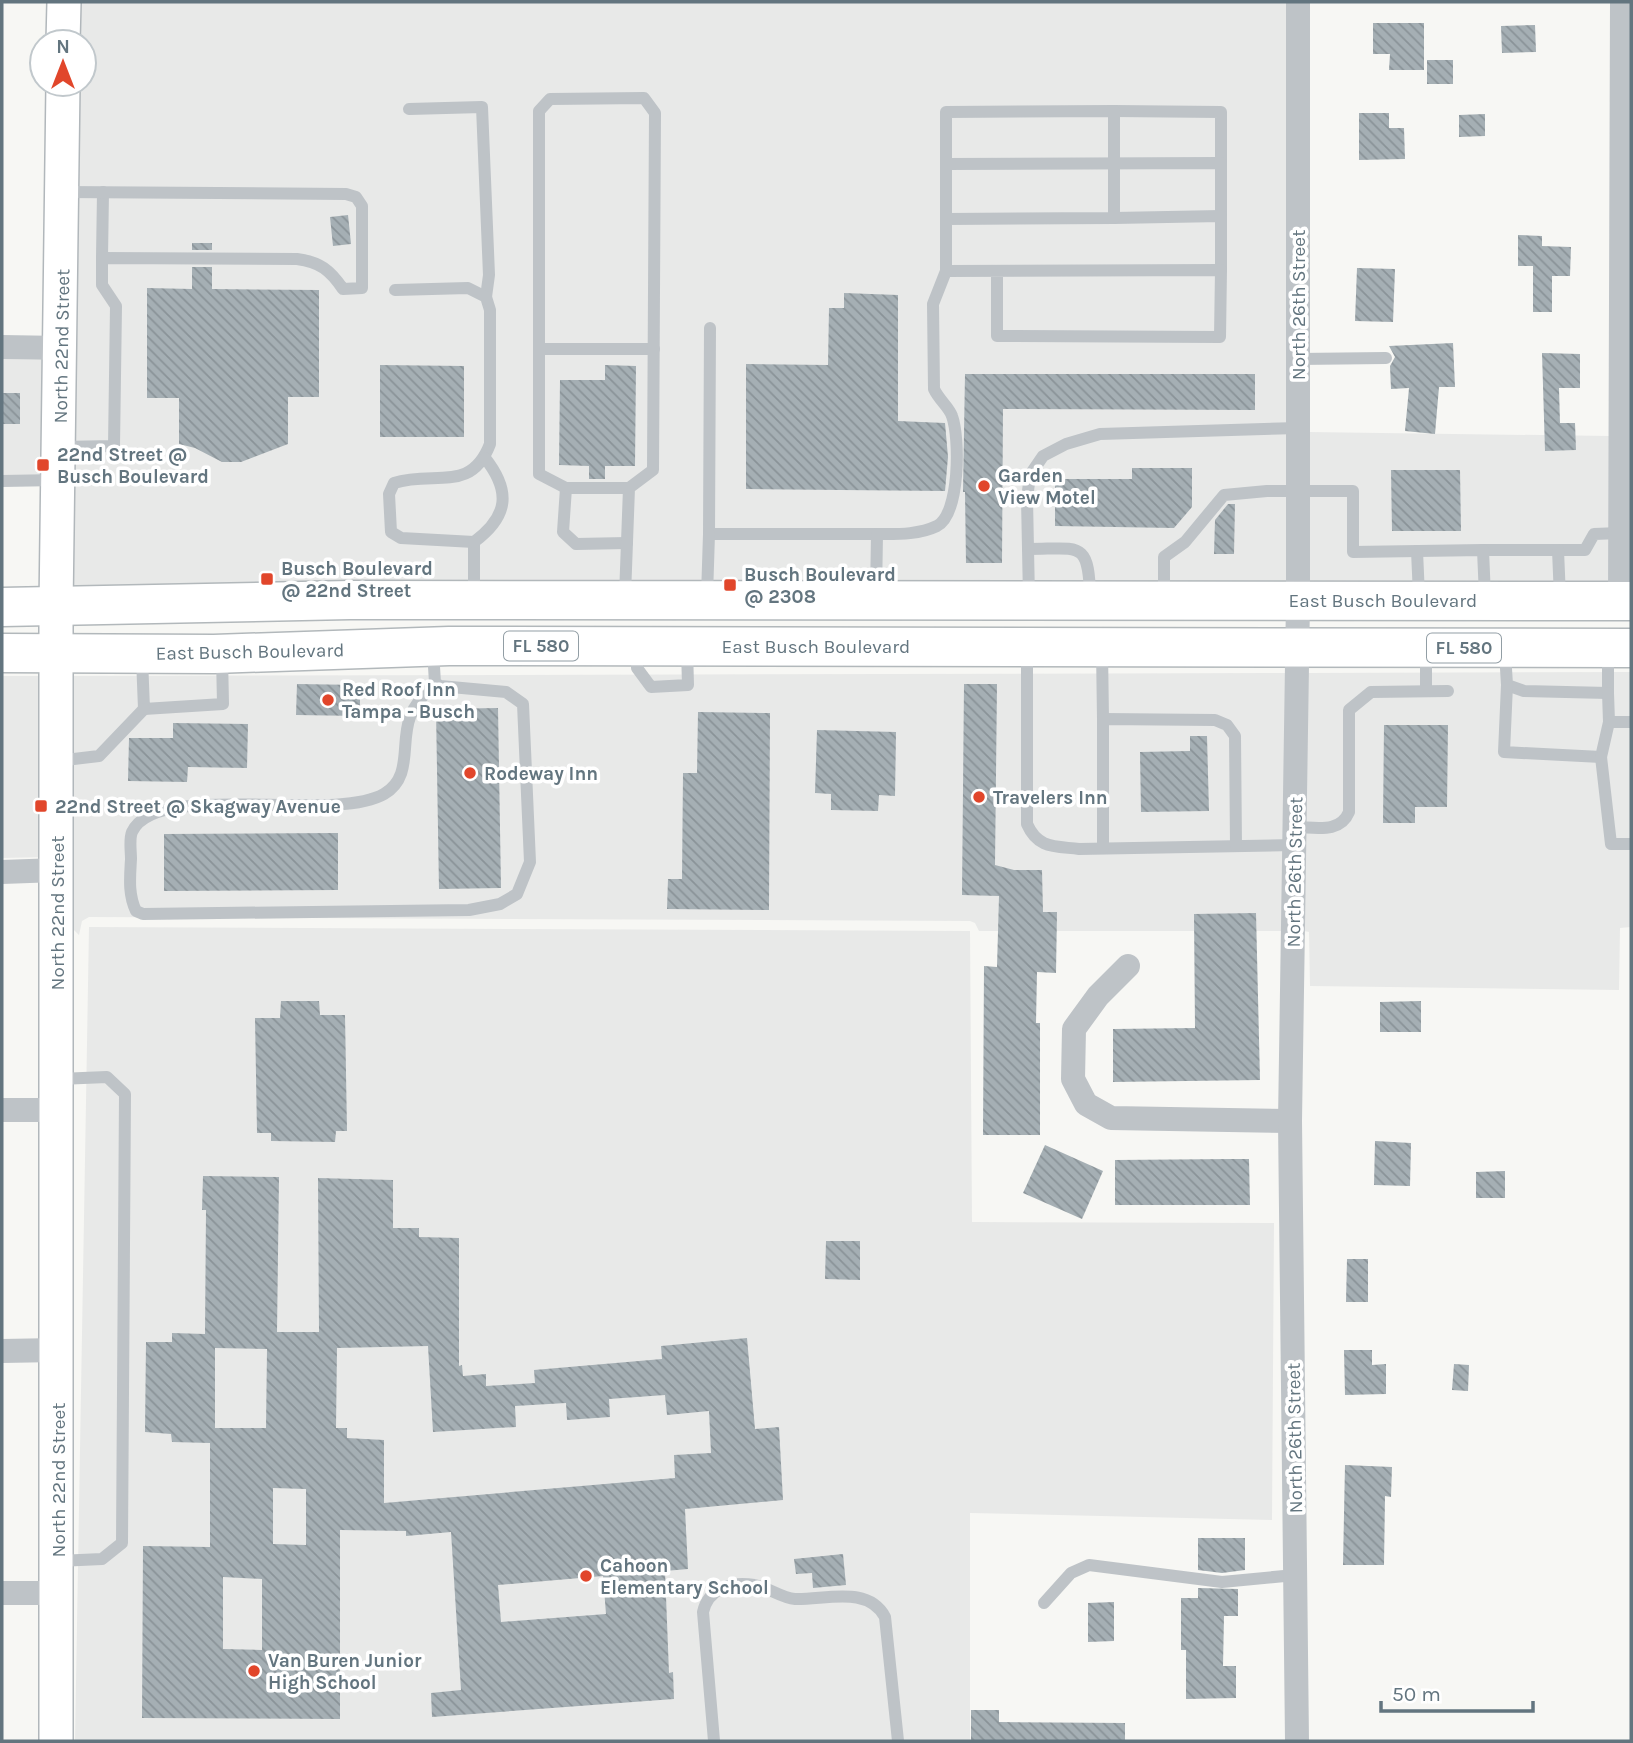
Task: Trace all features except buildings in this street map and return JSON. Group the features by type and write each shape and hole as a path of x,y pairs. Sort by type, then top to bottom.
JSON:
{"main road":[{"name":"East Busch Boulevard","path":"2,607 474,600 1626,601"},
{"path":"592,646 654,623 835,622 845,618 867,600"},
{"name":"East Busch Boulevard","path":"2,653 222,654 434,665 592,646 1297,646 1426,648 1506,666 1620,648"}],"street":[{"path":"64,2 64,28"},
{"name":"North 26th Street","path":"1297,1741 1290,1121 1298,600 1298,2"},
{"path":"1622,2 1620,533 1626,601"},
{"name":"North 22nd Street","path":"56,1741 56,607 62,348 63,98"},
{"path":"2,347 62,348"},
{"path":"2,872 57,870"},
{"path":"1128,967 1098,996 1074,1029 1073,1079 1086,1104 1111,1118 1290,1121"},
{"path":"2,1110 57,1095"},
{"path":"2,1350 57,1350"},
{"path":"2,1593 58,1577"}],"lane":[{"path":"644,98 655,113 654,349 653,470 629,488 565,488 539,474 539,111 550,99 644,98"},
{"path":"410,110 482,107 489,275 486,298 490,310 490,444 485,458 474,471 408,478 394,483 388,494 391,532 401,538 474,541 488,531 501,513 503,495 500,477 485,458"},
{"path":"1114,111 1115,218"},
{"path":"709,534 916,533 940,525 952,499 956,429 951,412 940,401 934,389 933,304 946,271 946,112 1220,112 1220,337 997,336 997,271"},
{"path":"946,164 1220,163"},
{"path":"63,192 346,194 356,197 362,206 362,288 343,289 331,272 316,262 298,259 102,258"},
{"path":"60,447 114,446 116,306 102,285 103,192"},
{"path":"946,219 1221,216"},
{"path":"946,271 1221,270"},
{"path":"395,290 468,288 486,298"},
{"path":"707,600 710,328"},
{"path":"539,349 654,349"},
{"path":"1298,359 1386,358"},
{"path":"1028,600 1027,499 1030,475 1043,456 1066,444 1100,434 1298,428"},
{"path":"2,481 58,480"},
{"path":"565,488 563,532 576,544 627,542"},
{"path":"625,600 629,488"},
{"path":"1164,600 1164,557 1185,542 1224,495 1353,491 1353,552 1585,550 1594,534 1620,533"},
{"path":"867,600 877,534"},
{"path":"474,541 474,600"},
{"path":"1028,549 1074,549 1085,555 1090,565 1090,600"},
{"path":"1483,550 1486,601"},
{"path":"1558,550 1560,601"},
{"path":"1417,551 1419,600"},
{"path":"1027,646 1027,824 1033,839 1049,846 1236,846 1338,827 1349,812 1349,710 1371,692 1448,691"},
{"path":"1102,646 1102,848"},
{"path":"1426,648 1426,691"},
{"path":"1620,648 1608,693 1609,722 1601,757 1611,844 1631,844"},
{"path":"142,654 144,709"},
{"path":"57,761 99,756 144,709 223,704 222,654"},
{"path":"434,665 440,686 506,692 523,704 530,862 517,894 500,904 469,910 143,914 136,911 130,891 132,834 139,823 155,813 202,804 344,806 384,794 399,782 409,719 434,665"},
{"path":"1506,666 1524,691 1608,693"},
{"path":"1506,666 1504,752 1601,757"},
{"path":"1102,719 1214,720 1227,725 1235,736 1236,846"},
{"path":"1609,722 1631,722"},
{"path":"57,1095 107,1077 125,1094 122,1543 102,1559 58,1577"},
{"path":"1044,1603 1071,1573 1089,1565 1222,1582 1295,1575"},
{"path":"714,1741 703,1612 706,1598 714,1590 753,1584 792,1599 857,1597 871,1600 880,1607 885,1617 898,1741"}],"shaded area":[{"path":"74,2 1288,2 1288,588 67,589 74,98 98,98 98,28 74,28"},
{"path":"2,359 51,360 47,486 2,485"},
{"path":"1309,432 1610,436 1610,587 1309,588"},
{"path":"1631,672 1631,927 1620,928 1619,990 1310,986 1309,932 1304,931 1307,673"},
{"path":"1286,673 1283,931 979,931 975,923 970,921 89,917 82,921 79,935 67,923 67,676"},
{"path":"2,676 46,676 46,857 2,858"},
{"path":"89,927 970,931 972,1222 1274,1223 1272,1520 970,1513 970,1741 75,1741"}],"place":[{"name":"22nd Street @ Busch Boulevard","path":"43,465"},
{"name":"Garden View Motel","path":"984,486"},
{"name":"Busch Boulevard @ 22nd Street","path":"267,579"},
{"name":"Busch Boulevard @ 2308","path":"730,585"},
{"name":"Red Roof Inn Tampa - Busch","path":"328,700"},
{"name":"Rodeway Inn","path":"470,773"},
{"name":"Travelers Inn","path":"979,797"},
{"name":"22nd Street @ Skagway Avenue","path":"41,806"},
{"name":"Cahoon Elementary School","path":"586,1576"},
{"name":"Van Buren Junior High School","path":"254,1671"}]}
